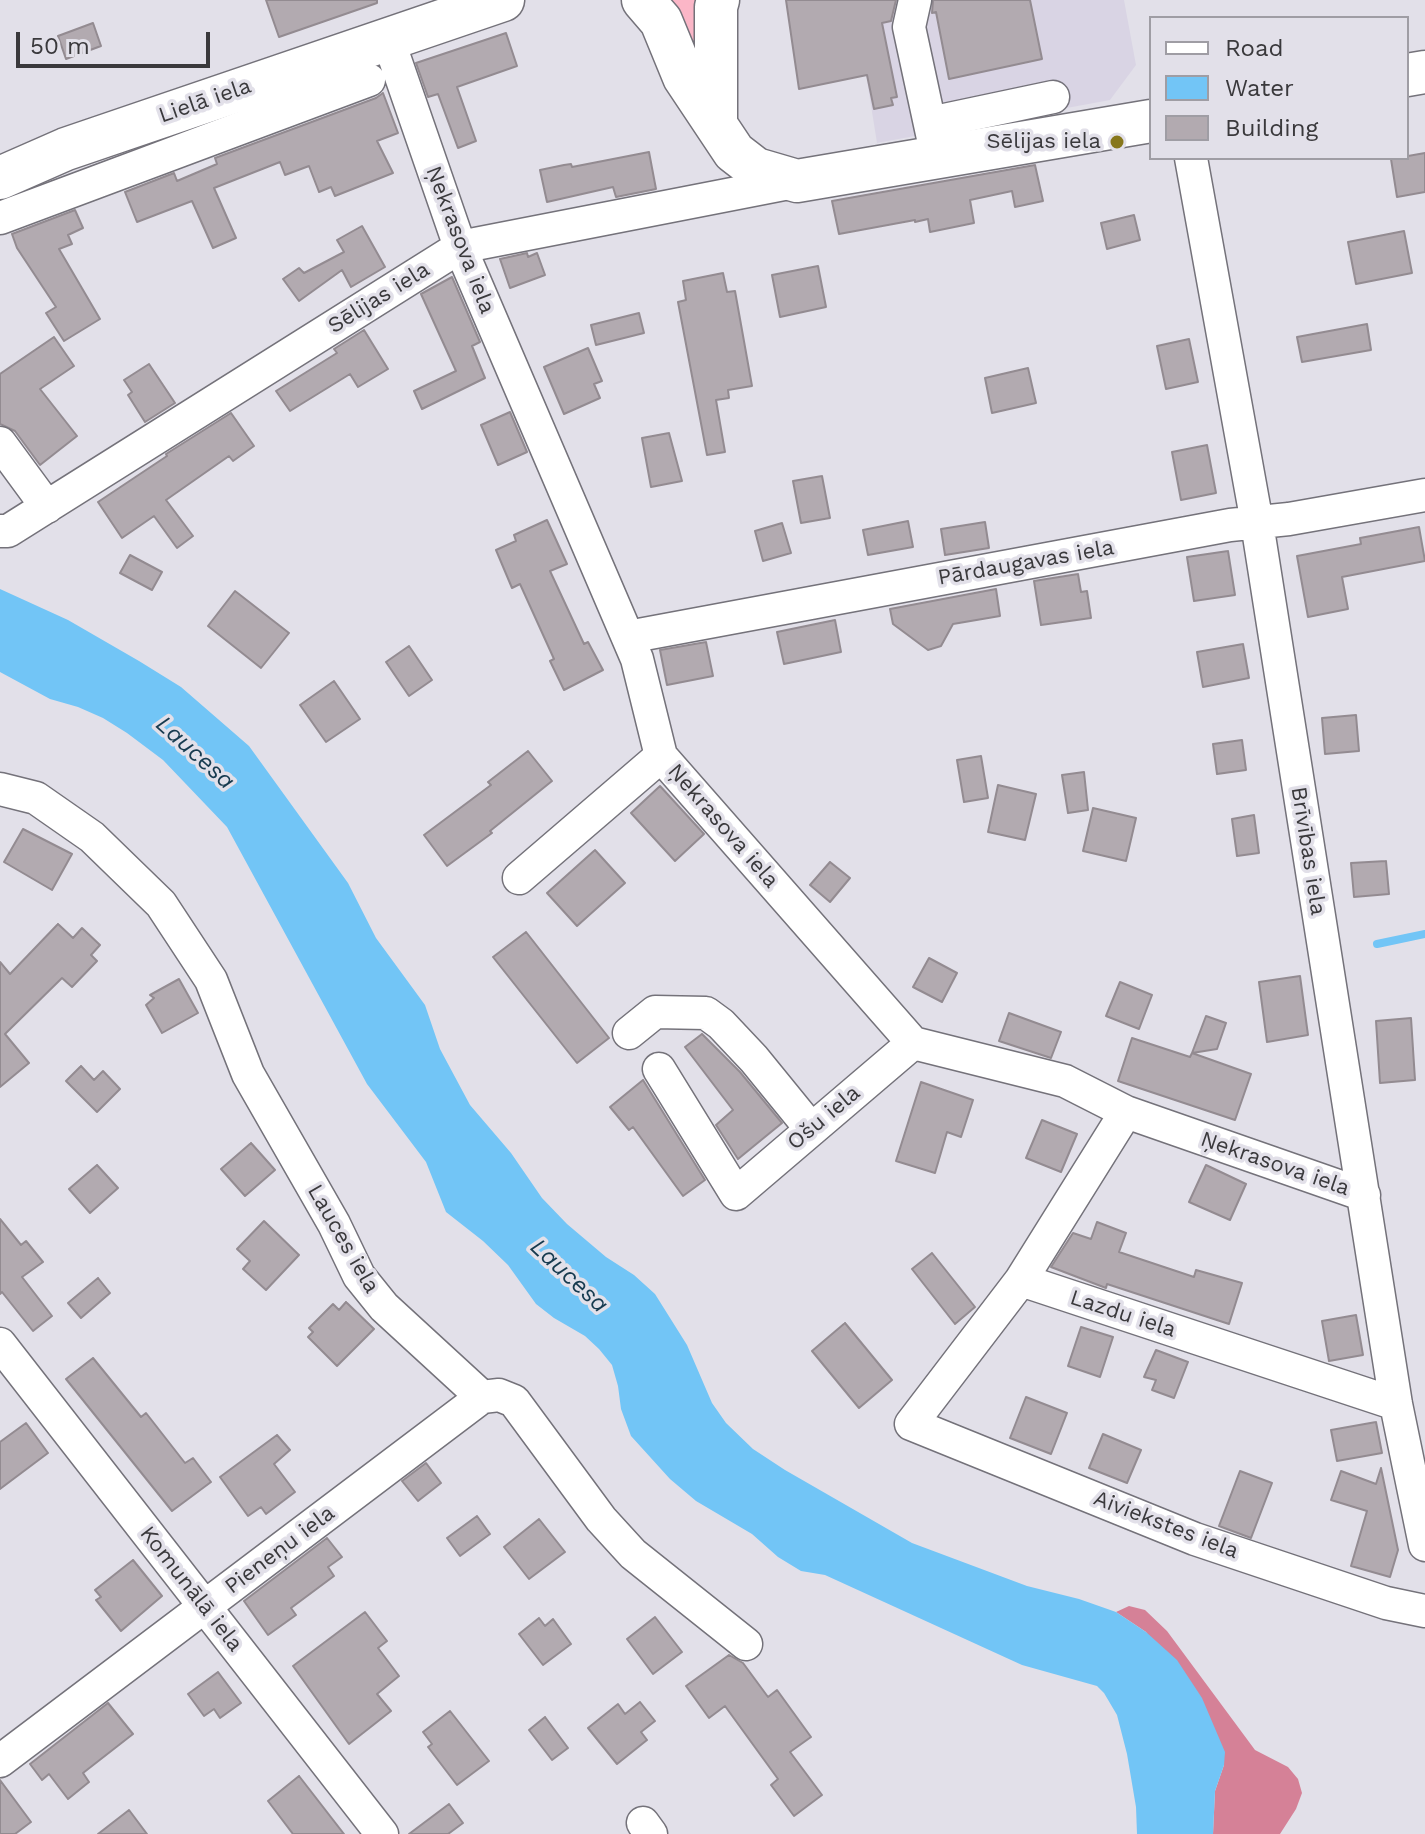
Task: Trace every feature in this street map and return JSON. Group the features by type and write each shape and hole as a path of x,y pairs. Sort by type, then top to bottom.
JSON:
{"main road":[{"name":"Lielā iela","path":"0,178 66,149 503,0"},
{"name":"Sēlijas iela","path":"643,0 661,21 684,77 734,152 756,169 797,181 933,140 1043,113 1149,121"},
{"path":"716,124 718,0"}],"street":[{"path":"915,0 909,27 933,140"},
{"name":"Ņekrasova iela","path":"388,39 460,247 637,659 661,756 913,1043 1065,1081 1126,1112 1364,1195"},
{"path":"0,218 369,80"},
{"name":"Brīvības iela","path":"1191,160 1257,523 1396,1404 1418,1472 1425,1545"},
{"name":"Sēlijas iela","path":"4,531 460,247 797,181"},
{"path":"0,443 47,507"},
{"name":"Pārdaugavas iela","path":"628,637 1230,525 1425,495"},
{"path":"519,878 661,756"},
{"name":"Lauces iela","path":"0,789 36,798 92,837 161,904 211,980 248,1074 334,1224 359,1276 384,1307 482,1397 499,1395 514,1401 601,1519 633,1554 746,1644"},
{"path":"629,1033 655,1012 706,1013 721,1024 754,1059 811,1129"},
{"name":"Ošu iela","path":"659,1069 736,1194 913,1043"},
{"path":"1021,1280 1126,1112"},
{"name":"Lazdu iela","path":"1021,1280 1396,1404"},
{"name":"Aiviekstes iela","path":"1021,1280 911,1424 1195,1539 1386,1603 1425,1611"},
{"name":"Komunālā iela","path":"0,1344 382,1834"},
{"name":"Pieneņu iela","path":"0,1761 482,1397"}],"shaded area":[{"path":"666,0 702,0 702,75"},
{"path":"854,0 1124,0 1136,65 1110,100 877,143"},
{"path":"1129,1606 1145,1610 1167,1631 1255,1750 1288,1767 1298,1779 1302,1793 1280,1834 1213,1834 1215,1791 1224,1765 1146,1632 1116,1612"}],"water":[{"name":"Laucesa","path":"0,589 68,620 181,687 249,746 348,883 376,938 425,1005 440,1049 470,1105 511,1153 542,1198 567,1224 655,1294 687,1345 712,1403 726,1423 753,1449 912,1543 1027,1586 1116,1612 1146,1632 1177,1660 1202,1698 1225,1752 1215,1791 1213,1834 1137,1834 1136,1807 1117,1715 1097,1686 1022,1665 825,1575 801,1571 778,1557 752,1534 696,1501 670,1479 631,1436 621,1409 612,1365 599,1349 585,1336 536,1304 508,1265 446,1212 426,1162 367,1084 227,827 163,760 127,733 103,718 50,699 0,672"}],"building":[{"path":"266,0 377,0 377,3 279,37"},
{"path":"786,0 896,0 891,21 882,23 897,97 891,98 893,105 874,109 867,75 799,89"},
{"path":"933,0 1030,0 1042,59 949,79 936,12 932,13"},
{"path":"93,23 101,46 66,59 58,36"},
{"path":"506,33 517,66 457,87 476,141 458,148 438,94 428,97 416,63"},
{"path":"383,93 398,133 377,141 393,173 335,196 331,187 319,192 309,166 285,175 280,162 214,188 236,238 213,248 192,201 137,222 125,192 174,173 177,181 217,164 215,158"},
{"path":"649,152 656,189 616,197 613,187 547,202 540,170"},
{"path":"1425,153 1425,192 1397,197 1391,160 1409,160 1409,156"},
{"path":"1035,165 1043,201 1015,207 1012,191 970,200 974,223 930,232 928,219 915,220 839,234 832,201"},
{"path":"75,210 83,228 68,235 72,244 59,249 100,319 64,341 46,313 56,307 17,248 12,234"},
{"path":"1134,215 1140,240 1107,249 1101,223"},
{"path":"362,226 385,267 351,287 342,270 299,301 283,279 299,268 304,273 344,252 337,240"},
{"path":"1404,231 1412,273 1356,284 1348,242"},
{"path":"527,253 528,257 537,253 545,275 510,288 500,259"},
{"path":"818,266 826,307 780,317 772,275"},
{"path":"723,273 727,292 735,291 752,386 728,390 729,398 716,400 725,452 707,455 678,302 686,300 683,281"},
{"path":"452,277 480,342 472,346 485,378 422,409 414,391 456,371 421,294"},
{"path":"639,313 644,333 596,345 591,325"},
{"path":"1367,324 1371,350 1302,362 1297,337"},
{"path":"364,330 388,369 358,387 350,374 290,411 276,391 337,353 334,349"},
{"path":"54,337 74,366 40,389 77,436 40,465 15,431 0,424 0,374"},
{"path":"1189,339 1198,382 1166,389 1157,346"},
{"path":"588,348 602,381 594,384 600,398 564,414 544,367"},
{"path":"149,364 175,403 145,422 128,395 132,392 124,380"},
{"path":"1028,368 1036,403 992,413 985,378"},
{"path":"510,412 527,452 498,465 481,425"},
{"path":"231,413 254,446 233,461 229,456 166,500 193,536 177,548 154,516 122,538 98,502"},
{"path":"669,433 682,481 651,487 642,438"},
{"path":"1207,445 1216,493 1181,500 1172,452"},
{"path":"822,476 830,518 801,523 793,481"},
{"path":"547,520 567,564 550,571 584,644 588,642 603,670 564,690 550,661 554,659 520,584 512,588 496,550 516,541 514,535"},
{"path":"908,521 913,547 868,555 863,530"},
{"path":"985,522 989,548 945,555 941,529"},
{"path":"782,523 791,553 763,561 755,531"},
{"path":"1419,527 1425,561 1342,577 1348,609 1308,617 1297,556 1361,544 1360,538"},
{"path":"1228,551 1235,595 1194,601 1187,557"},
{"path":"130,555 162,572 152,590 120,573"},
{"path":"1078,574 1081,592 1087,591 1091,618 1041,625 1034,581"},
{"path":"996,589 1000,616 953,624 941,646 928,650 893,624 890,609"},
{"path":"235,591 289,633 261,668 208,626"},
{"path":"835,620 841,652 784,664 777,632"},
{"path":"706,642 713,676 667,685 660,650"},
{"path":"1243,644 1249,678 1203,687 1197,652"},
{"path":"409,646 432,680 409,696 386,662"},
{"path":"334,681 360,719 326,742 300,705"},
{"path":"1356,715 1359,751 1325,754 1322,718"},
{"path":"1242,740 1246,770 1217,774 1213,744"},
{"path":"528,751 552,781 490,831 492,833 447,866 424,835 491,785 488,782"},
{"path":"981,756 988,798 964,802 957,760"},
{"path":"1084,772 1088,810 1068,813 1062,775"},
{"path":"998,785 1036,794 1025,840 988,832"},
{"path":"660,786 704,834 675,861 631,813"},
{"path":"1093,808 1136,818 1126,861 1083,851"},
{"path":"1254,815 1259,853 1237,856 1232,819"},
{"path":"23,829 72,854 52,890 4,862"},
{"path":"595,850 625,883 577,926 547,893"},
{"path":"1386,861 1389,894 1354,897 1351,863"},
{"path":"830,862 850,878 830,902 810,885"},
{"path":"58,924 73,938 82,928 100,945 91,955 97,961 72,987 62,978 5,1034 29,1063 0,1087 0,962 10,974"},
{"path":"526,932 609,1038 577,1063 493,957"},
{"path":"929,958 957,973 942,1002 913,987"},
{"path":"1300,976 1308,1035 1267,1042 1259,982"},
{"path":"179,979 198,1013 162,1033 146,1005 154,998 150,995"},
{"path":"1120,982 1152,995 1139,1029 1106,1016"},
{"path":"1009,1013 1061,1032 1051,1058 999,1041"},
{"path":"1206,1016 1226,1023 1217,1049 1192,1053"},
{"path":"1411,1018 1415,1080 1380,1083 1376,1021"},
{"path":"702,1034 740,1072 782,1123 738,1159 716,1125 733,1110 685,1047"},
{"path":"1132,1038 1190,1057 1192,1053 1251,1074 1235,1120 1118,1081"},
{"path":"81,1066 94,1080 103,1071 120,1089 97,1112 66,1081"},
{"path":"643,1080 705,1180 683,1196 633,1127 629,1130 610,1107"},
{"path":"921,1082 973,1100 961,1137 947,1132 935,1173 896,1161"},
{"path":"1042,1120 1077,1134 1061,1172 1026,1158"},
{"path":"251,1143 275,1170 245,1196 221,1169"},
{"path":"97,1165 118,1188 90,1213 69,1189"},
{"path":"1206,1165 1246,1184 1230,1220 1189,1202"},
{"path":"0,1219 21,1245 26,1241 43,1262 22,1277 52,1316 33,1331 2,1292 0,1294"},
{"path":"264,1221 299,1255 266,1290 243,1269 250,1261 237,1249"},
{"path":"1097,1222 1126,1233 1119,1252 1194,1277 1196,1270 1242,1283 1229,1324 1107,1284 1106,1288 1051,1267 1073,1233 1091,1239"},
{"path":"932,1253 975,1307 955,1324 912,1269"},
{"path":"98,1278 110,1293 81,1318 68,1303"},
{"path":"346,1302 374,1329 337,1366 308,1337 313,1332 309,1328 333,1304 339,1310"},
{"path":"1356,1315 1363,1355 1329,1361 1322,1321"},
{"path":"845,1323 892,1380 859,1408 812,1351"},
{"path":"1081,1327 1113,1337 1100,1377 1068,1366"},
{"path":"1156,1350 1188,1362 1174,1398 1152,1390 1156,1380 1144,1377"},
{"path":"93,1358 141,1417 146,1413 185,1463 193,1458 211,1482 172,1511 66,1379"},
{"path":"1026,1397 1067,1413 1051,1454 1010,1438"},
{"path":"1376,1422 1382,1453 1337,1461 1331,1430"},
{"path":"26,1423 48,1453 0,1489 0,1442"},
{"path":"1103,1434 1141,1450 1127,1483 1089,1468"},
{"path":"277,1435 290,1450 274,1464 295,1492 266,1514 261,1507 248,1516 220,1477"},
{"path":"426,1463 441,1483 418,1501 402,1481"},
{"path":"1381,1468 1398,1550 1390,1577 1351,1566 1367,1511 1331,1500 1341,1471 1376,1484"},
{"path":"1240,1471 1272,1483 1251,1538 1219,1526"},
{"path":"477,1516 490,1534 460,1556 447,1538"},
{"path":"539,1519 565,1552 529,1579 504,1547"},
{"path":"327,1538 342,1557 328,1567 334,1576 291,1608 296,1615 268,1635 244,1601"},
{"path":"133,1560 162,1596 121,1631 96,1600 101,1597 95,1590"},
{"path":"365,1612 387,1641 378,1648 399,1676 377,1694 391,1711 349,1744 293,1666"},
{"path":"655,1617 682,1652 653,1674 627,1639"},
{"path":"539,1618 545,1626 553,1619 571,1644 543,1665 519,1634"},
{"path":"729,1655 743,1663 768,1697 777,1690 811,1737 790,1752 822,1795 794,1816 771,1785 778,1779 725,1706 709,1718 686,1686"},
{"path":"218,1672 241,1703 220,1718 214,1709 204,1716 188,1694"},
{"path":"640,1702 655,1721 641,1732 647,1740 617,1764 588,1728 618,1704 625,1714"},
{"path":"108,1703 133,1734 83,1773 89,1782 68,1799 49,1774 42,1780 30,1764"},
{"path":"450,1711 489,1761 457,1785 428,1747 432,1744 423,1732"},
{"path":"545,1717 568,1748 552,1760 529,1730"},
{"path":"299,1776 344,1834 293,1834 268,1801"},
{"path":"0,1780 31,1822 15,1834 0,1834"},
{"path":"449,1804 463,1823 448,1834 409,1834"},
{"path":"129,1810 147,1834 98,1834"}],"waterway":[{"path":"1377,944 1425,934"}],"place":[{"name":"Sēlijas iela","path":"1117,142"}]}
